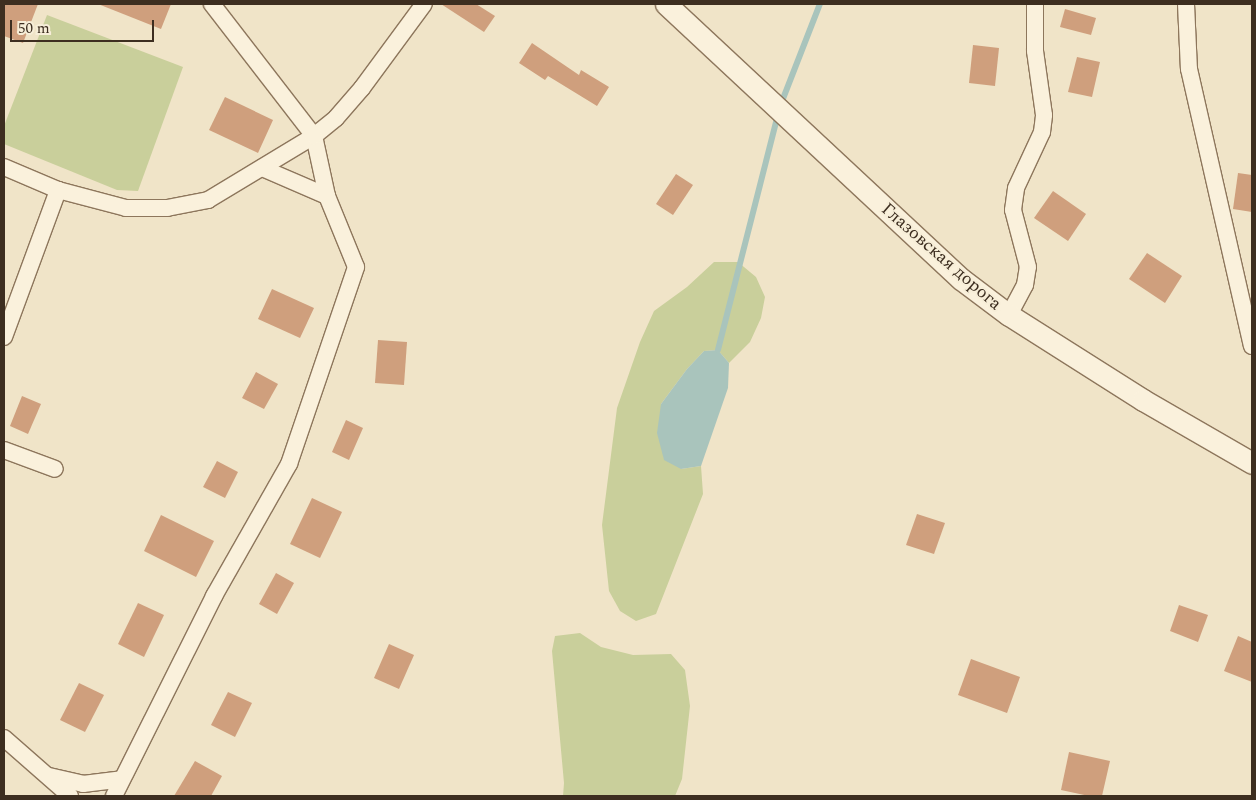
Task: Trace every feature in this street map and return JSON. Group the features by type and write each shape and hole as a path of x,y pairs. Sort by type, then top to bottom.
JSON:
{"street":[{"path":"114,796 214,596 289,464 356,267 327,196 314,136 212,4"},
{"path":"4,167 58,190 126,208 167,208 208,200 314,136 336,118 362,88 424,4"},
{"name":"Глазовская дорога","path":"666,4 961,279 1009,315 1144,400 1252,463"},
{"path":"1009,315 1025,285 1028,267 1013,210 1016,188 1042,132 1044,115 1035,51 1035,4"},
{"path":"1186,4 1189,69 1252,346"},
{"path":"262,168 327,196"},
{"path":"4,338 58,190"},
{"path":"4,450 55,469"},
{"path":"4,738 50,776 70,796"},
{"path":"50,776 83,784 122,779"}],"green space":[{"path":"47,15 183,67 138,191 117,190 4,144 4,126"},
{"path":"714,262 738,262 756,277 765,297 761,318 750,342 729,363 718,350 704,351 687,369 661,404 681,469 701,466 703,494 656,614 636,621 620,611 609,591 602,525 617,408 640,342 654,311 687,287"},
{"path":"580,633 601,647 633,655 671,654 685,670 690,706 682,779 675,796 563,796 564,783 552,651 555,636"}],"water":[{"path":"718,350 729,363 728,388 701,466 681,469 664,460 657,433 661,404 687,369 704,351"}],"building":[{"path":"4,4 38,4 23,43 4,36"},
{"path":"98,4 171,4 161,29"},
{"path":"441,4 476,4 495,16 484,32"},
{"path":"1065,9 1096,18 1091,35 1060,27"},
{"path":"532,43 579,75 581,70 609,87 597,106 548,76 545,80 519,63"},
{"path":"973,45 999,48 995,86 969,83"},
{"path":"1077,57 1100,62 1092,97 1068,92"},
{"path":"225,97 273,120 258,153 209,130"},
{"path":"1238,173 1252,175 1252,212 1233,209"},
{"path":"676,174 693,185 673,215 656,204"},
{"path":"1053,191 1086,214 1068,241 1034,218"},
{"path":"1147,253 1182,276 1165,303 1129,279"},
{"path":"272,289 314,308 300,338 258,319"},
{"path":"378,340 407,342 404,385 375,383"},
{"path":"256,372 278,384 264,409 242,398"},
{"path":"22,396 41,404 28,434 10,426"},
{"path":"346,420 363,428 349,460 332,452"},
{"path":"217,461 238,472 225,498 203,487"},
{"path":"312,498 342,512 320,558 290,544"},
{"path":"917,514 945,523 934,554 906,545"},
{"path":"161,515 214,541 196,577 144,551"},
{"path":"276,573 294,583 277,614 259,604"},
{"path":"138,603 164,615 144,657 118,644"},
{"path":"1179,605 1208,615 1198,642 1170,631"},
{"path":"1238,636 1252,642 1252,682 1224,671"},
{"path":"389,644 414,655 399,689 374,678"},
{"path":"971,659 1020,677 1007,713 958,695"},
{"path":"79,683 104,695 85,732 60,720"},
{"path":"228,692 252,703 235,737 211,725"},
{"path":"1069,752 1110,761 1102,796 1089,796 1061,790"},
{"path":"195,761 222,776 211,796 174,796"}],"waterway":[{"path":"781,104 820,4"},
{"path":"718,350 778,115"}]}
